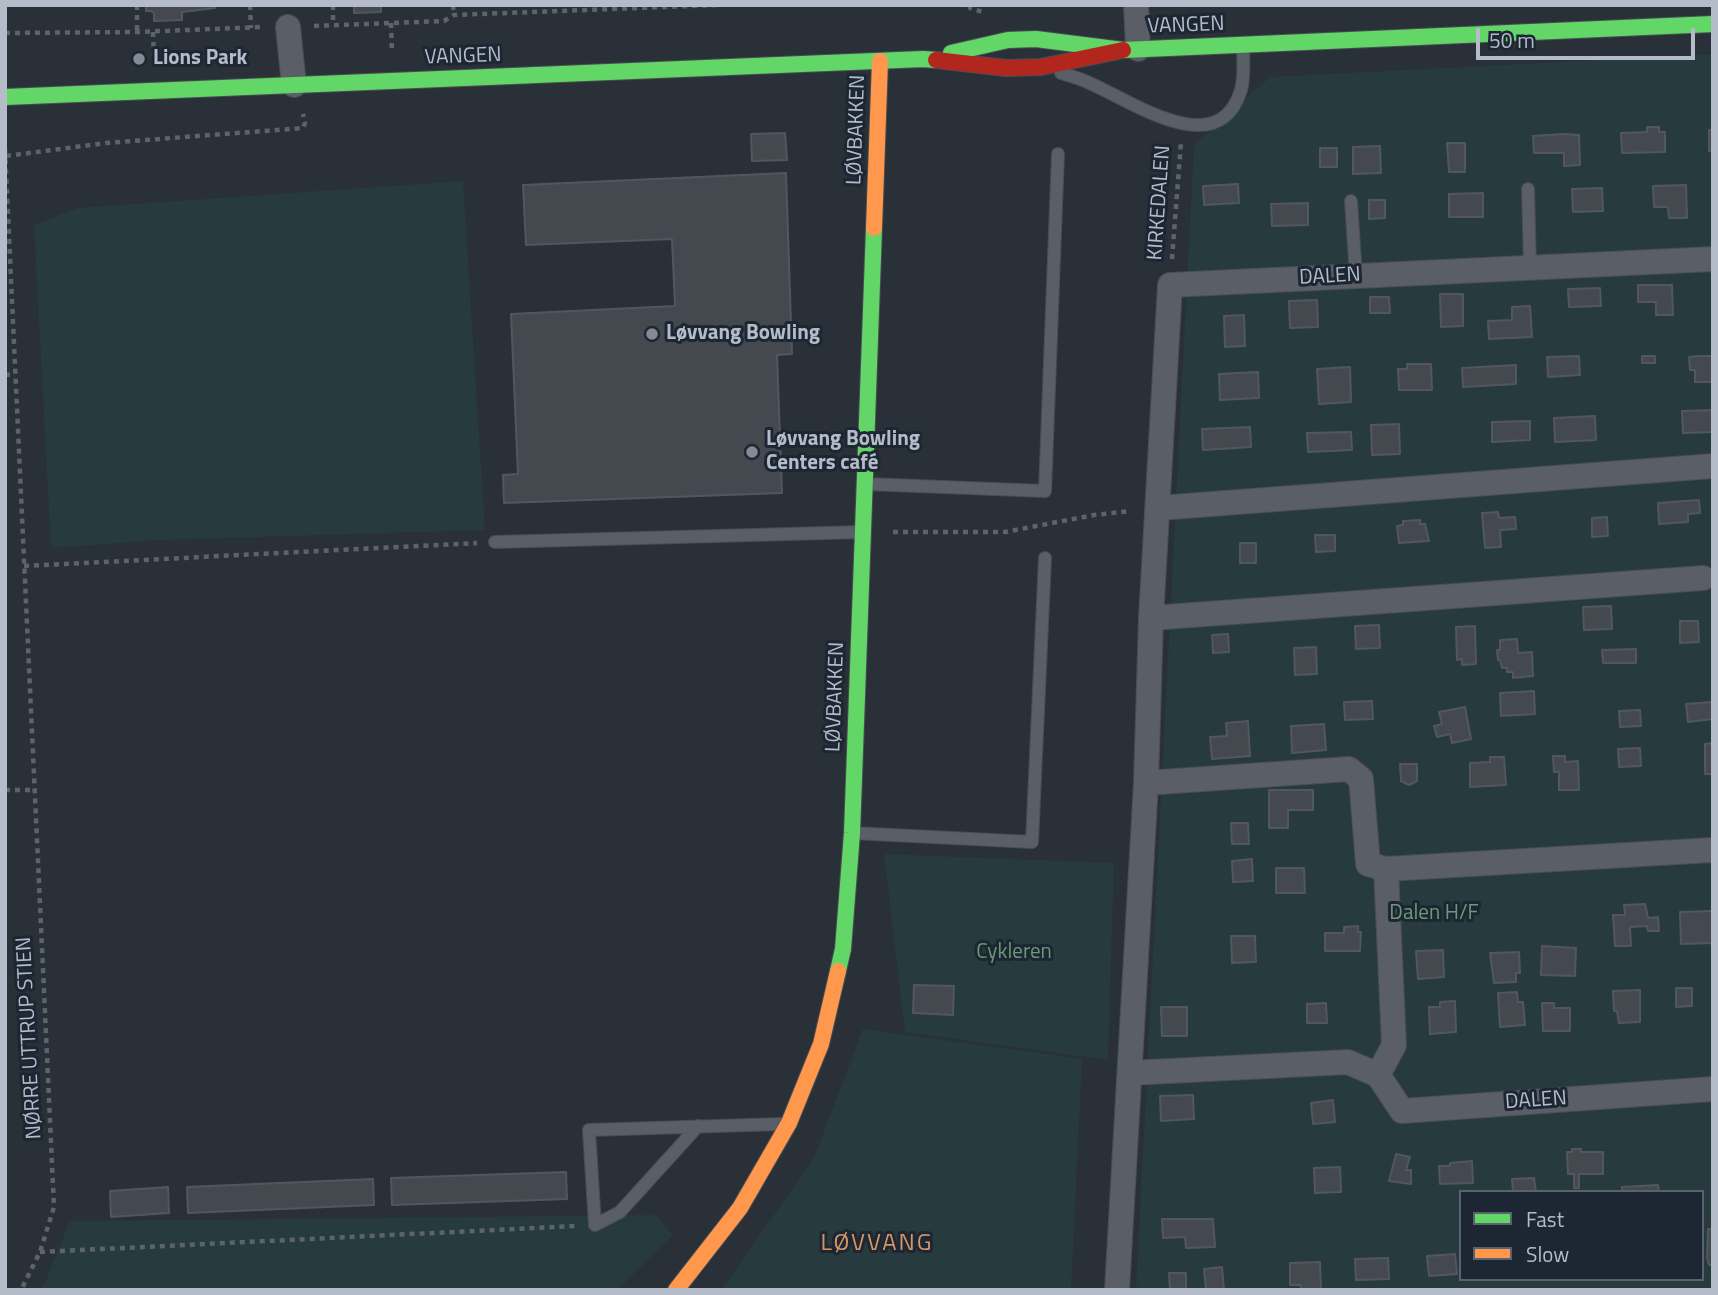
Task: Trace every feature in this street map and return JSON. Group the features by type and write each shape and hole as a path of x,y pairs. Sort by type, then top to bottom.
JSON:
{"street":[{"path":"1131,49 1136,5"},
{"name":"VANGEN","path":"923,59 1008,40 1036,39 1131,49 1243,45 1677,15 1713,24"},
{"path":"288,27 294,85"},
{"name":"VANGEN","path":"5,97 923,59 1006,68 1041,67 1131,49"},
{"name":"LØVBAKKEN","path":"676,1290 740,1208 789,1124 821,1044 843,949 852,833 880,61"},
{"name":"DALEN","path":"1170,285 1713,259"},
{"path":"1117,1290 1146,783 1151,618 1170,285"},
{"path":"1159,508 1713,466"},
{"path":"1151,618 1703,578"},
{"path":"1146,783 1349,769 1361,779 1368,864 1386,869 1712,850"},
{"path":"1130,1073 1348,1062 1378,1075 1394,1045 1386,869"},
{"name":"DALEN","path":"1378,1075 1402,1111 1713,1089"}],"lane":[{"path":"1041,67 1086,81 1153,114 1182,124 1202,126 1222,119 1234,105 1242,88 1243,45"},
{"path":"866,484 1045,491 1058,154"},
{"path":"1528,189 1531,268"},
{"path":"1351,201 1356,276"},
{"path":"495,542 864,532"},
{"path":"852,833 1032,842 1045,558"},
{"path":"698,1126 620,1212 595,1225 589,1130 698,1126 789,1124"}],"path":[{"path":"136,5 137,32"},
{"path":"250,5 251,28"},
{"path":"333,5 333,26"},
{"path":"453,5 454,15"},
{"path":"5,33 153,32 333,26 444,21 454,15 717,5"},
{"path":"153,32 154,65"},
{"path":"5,156 106,143 303,128 306,123 294,85"},
{"name":"KIRKEDALEN","path":"1170,285 1182,124"},
{"name":"NØRRE UTTRUP STIEN","path":"5,149 54,1207 40,1252 22,1290"},
{"path":"5,375 15,374"},
{"path":"864,532 1005,532 1094,515 1159,508"},
{"path":"24,566 495,542"},
{"path":"5,790 34,790"},
{"path":"40,1252 595,1225"}],"green space":[{"name":"Dalen H/F","path":"1713,54 1713,1290 1136,1290 1194,145 1270,77"},
{"path":"463,181 485,530 159,540 51,548 34,225 78,208"},
{"name":"Cykleren","path":"884,854 1114,863 1108,1060 905,1032"},
{"path":"863,1029 1082,1059 1071,1290 721,1290 814,1158"},
{"path":"655,1215 673,1235 617,1290 42,1290 70,1221"}],"building":[{"path":"146,5 215,5 215,8 182,12 182,20 154,21 154,13 146,11"},
{"path":"354,5 381,5 381,12 354,13"},
{"path":"1647,127 1659,127 1659,132 1665,132 1665,152 1622,153 1621,133 1647,132"},
{"path":"1709,130 1713,130 1713,151 1709,151"},
{"path":"785,133 787,160 752,161 751,134"},
{"path":"1579,135 1580,165 1564,166 1564,153 1534,153 1533,136"},
{"path":"1447,143 1465,143 1465,172 1449,172"},
{"path":"1380,146 1381,173 1353,174 1353,147"},
{"path":"1320,148 1337,148 1337,167 1320,167"},
{"name":"Løvvang Bowling","path":"786,173 792,354 777,355 782,493 504,503 503,475 518,474 511,314 675,306 672,239 526,245 523,185"},
{"path":"1238,184 1239,203 1204,205 1203,186"},
{"path":"1686,185 1687,218 1669,218 1668,207 1654,207 1653,186"},
{"path":"1602,188 1603,211 1573,212 1572,189"},
{"path":"1483,193 1483,217 1449,217 1449,194"},
{"path":"1369,200 1385,200 1385,218 1369,219"},
{"path":"1308,203 1308,225 1272,226 1271,204"},
{"path":"1638,285 1672,285 1673,315 1656,315 1656,302 1638,302"},
{"path":"1600,288 1601,306 1569,307 1568,289"},
{"path":"1440,294 1463,294 1463,326 1441,327"},
{"path":"1370,297 1389,297 1390,313 1370,313"},
{"path":"1317,300 1318,327 1290,328 1289,301"},
{"path":"1530,306 1532,337 1489,339 1488,321 1512,320 1512,307"},
{"path":"1244,315 1245,346 1225,347 1224,316"},
{"path":"1579,356 1580,375 1548,377 1547,357"},
{"path":"1642,356 1655,356 1655,363 1642,363"},
{"path":"1713,356 1713,382 1695,382 1695,370 1690,370 1689,357"},
{"path":"1407,364 1431,364 1432,390 1399,390 1398,369 1407,369"},
{"path":"1516,365 1516,384 1463,387 1462,368"},
{"path":"1350,367 1351,402 1319,404 1317,369"},
{"path":"1258,372 1259,398 1220,400 1219,374"},
{"path":"1713,410 1713,432 1683,433 1682,411"},
{"path":"1595,416 1596,440 1555,442 1554,418"},
{"path":"1530,421 1530,440 1492,442 1492,422"},
{"path":"1399,424 1400,454 1372,455 1371,425"},
{"path":"1250,427 1251,447 1203,450 1202,429"},
{"path":"1351,432 1352,450 1308,452 1307,433"},
{"path":"1699,500 1700,513 1688,514 1688,522 1659,524 1658,503"},
{"path":"1498,512 1499,518 1515,517 1516,529 1500,530 1501,547 1485,548 1482,513"},
{"path":"1607,517 1608,536 1592,537 1592,518"},
{"path":"1420,520 1420,524 1425,524 1429,541 1399,543 1397,526 1403,525 1403,521"},
{"path":"1315,535 1335,535 1335,551 1316,552"},
{"path":"1240,543 1256,543 1256,563 1240,563"},
{"path":"1611,606 1612,629 1584,630 1583,607"},
{"path":"1680,621 1698,621 1699,642 1680,643"},
{"path":"1379,625 1380,648 1356,649 1355,626"},
{"path":"1475,626 1476,664 1462,665 1462,659 1457,660 1456,627"},
{"path":"1228,634 1229,652 1213,653 1212,635"},
{"path":"1517,639 1518,653 1532,652 1533,676 1513,678 1513,672 1502,668 1498,660 1500,640"},
{"path":"1316,647 1317,674 1295,675 1294,648"},
{"path":"1636,649 1636,663 1603,663 1602,650"},
{"path":"1534,691 1535,714 1501,716 1500,693"},
{"path":"1372,701 1373,719 1345,720 1344,702"},
{"path":"1713,702 1713,719 1688,722 1686,704"},
{"path":"1465,707 1471,739 1452,743 1450,734 1437,737 1434,726 1442,724 1439,712"},
{"path":"1640,710 1641,726 1620,727 1619,711"},
{"path":"1248,721 1250,756 1212,759 1210,737 1227,736 1226,723"},
{"path":"1324,724 1326,750 1292,753 1291,726"},
{"path":"1713,743 1713,774 1705,774 1705,744"},
{"path":"1640,748 1641,766 1619,767 1618,749"},
{"path":"1553,756 1565,756 1565,762 1578,761 1579,790 1559,790 1559,772 1554,772"},
{"path":"1490,757 1504,757 1506,785 1470,787 1470,763 1490,762"},
{"path":"1400,764 1417,764 1417,781 1409,785 1401,781"},
{"path":"1269,790 1313,790 1313,810 1288,810 1288,828 1269,828"},
{"path":"1231,823 1248,823 1249,844 1232,844"},
{"path":"1252,859 1253,881 1233,882 1232,861"},
{"path":"1276,868 1304,868 1305,893 1276,893"},
{"path":"1645,904 1648,918 1658,917 1659,931 1648,931 1647,926 1630,927 1631,946 1615,946 1613,915 1625,915 1624,905"},
{"path":"1713,911 1713,943 1681,944 1680,912"},
{"path":"1358,926 1358,932 1361,932 1360,951 1325,951 1325,933 1344,933 1344,927"},
{"path":"1231,936 1255,936 1256,962 1232,963"},
{"path":"1542,946 1576,948 1575,976 1541,975"},
{"path":"1443,950 1444,977 1418,979 1416,951"},
{"path":"1519,952 1520,973 1516,973 1516,982 1494,983 1490,953"},
{"path":"914,985 954,986 953,1015 913,1013"},
{"path":"1676,988 1692,988 1692,1006 1676,1007"},
{"path":"1640,990 1640,1022 1619,1023 1617,1011 1614,1011 1613,991"},
{"path":"1517,992 1518,1002 1523,1002 1525,1025 1500,1027 1498,993"},
{"path":"1455,1001 1456,1032 1430,1034 1429,1007 1440,1007 1440,1002"},
{"path":"1326,1003 1327,1023 1307,1023 1307,1004"},
{"path":"1542,1003 1554,1003 1554,1008 1570,1008 1570,1031 1543,1031"},
{"path":"1161,1007 1187,1007 1187,1036 1162,1036"},
{"path":"1193,1095 1194,1119 1161,1121 1160,1096"},
{"path":"1333,1100 1335,1122 1313,1124 1311,1103"},
{"path":"1572,1149 1581,1149 1581,1152 1603,1152 1603,1174 1579,1174 1579,1188 1574,1188 1574,1174 1568,1174 1567,1152 1572,1152"},
{"path":"1396,1154 1410,1157 1406,1170 1411,1170 1411,1184 1389,1181"},
{"path":"1472,1161 1473,1183 1440,1184 1439,1166"},
{"path":"1340,1167 1341,1192 1315,1193 1314,1168"},
{"path":"566,1172 567,1199 392,1205 391,1178"},
{"path":"1534,1178 1536,1190 1513,1190 1512,1179"},
{"path":"373,1179 374,1205 188,1213 187,1187"},
{"path":"1658,1185 1659,1190 1622,1190 1622,1187"},
{"path":"168,1187 169,1213 111,1217 110,1191"},
{"path":"1162,1219 1213,1219 1215,1247 1186,1248 1185,1237 1163,1238"},
{"path":"1708,1229 1713,1229 1713,1265 1709,1265 1707,1258"},
{"path":"1455,1254 1457,1274 1429,1276 1427,1256"},
{"path":"1388,1258 1389,1279 1356,1280 1355,1259"},
{"path":"1320,1262 1321,1290 1301,1290 1301,1285 1290,1285 1290,1263"},
{"path":"1222,1267 1224,1290 1206,1290 1204,1269"},
{"path":"1169,1273 1186,1273 1186,1290 1170,1290"}],"traffic: fast":[{"path":"951,53 1008,40 1036,39 1123,50 1713,24"},
{"path":"5,97 936,60"},
{"path":"838,971 843,949 852,833 874,228"}],"traffic: slow":[{"path":"874,228 880,61"},
{"path":"676,1290 740,1208 789,1123 821,1044 838,971"}],"traffic: jam":[{"path":"936,60 1006,68 1041,67 1123,50"}],"place":[{"name":"Lions Park","path":"139,59"},
{"name":"Løvvang Bowling","path":"652,334"},
{"name":"Løvvang Bowling Centers café","path":"752,452"}],"district":[{"name":"LØVVANG","path":"877,1244"}]}
